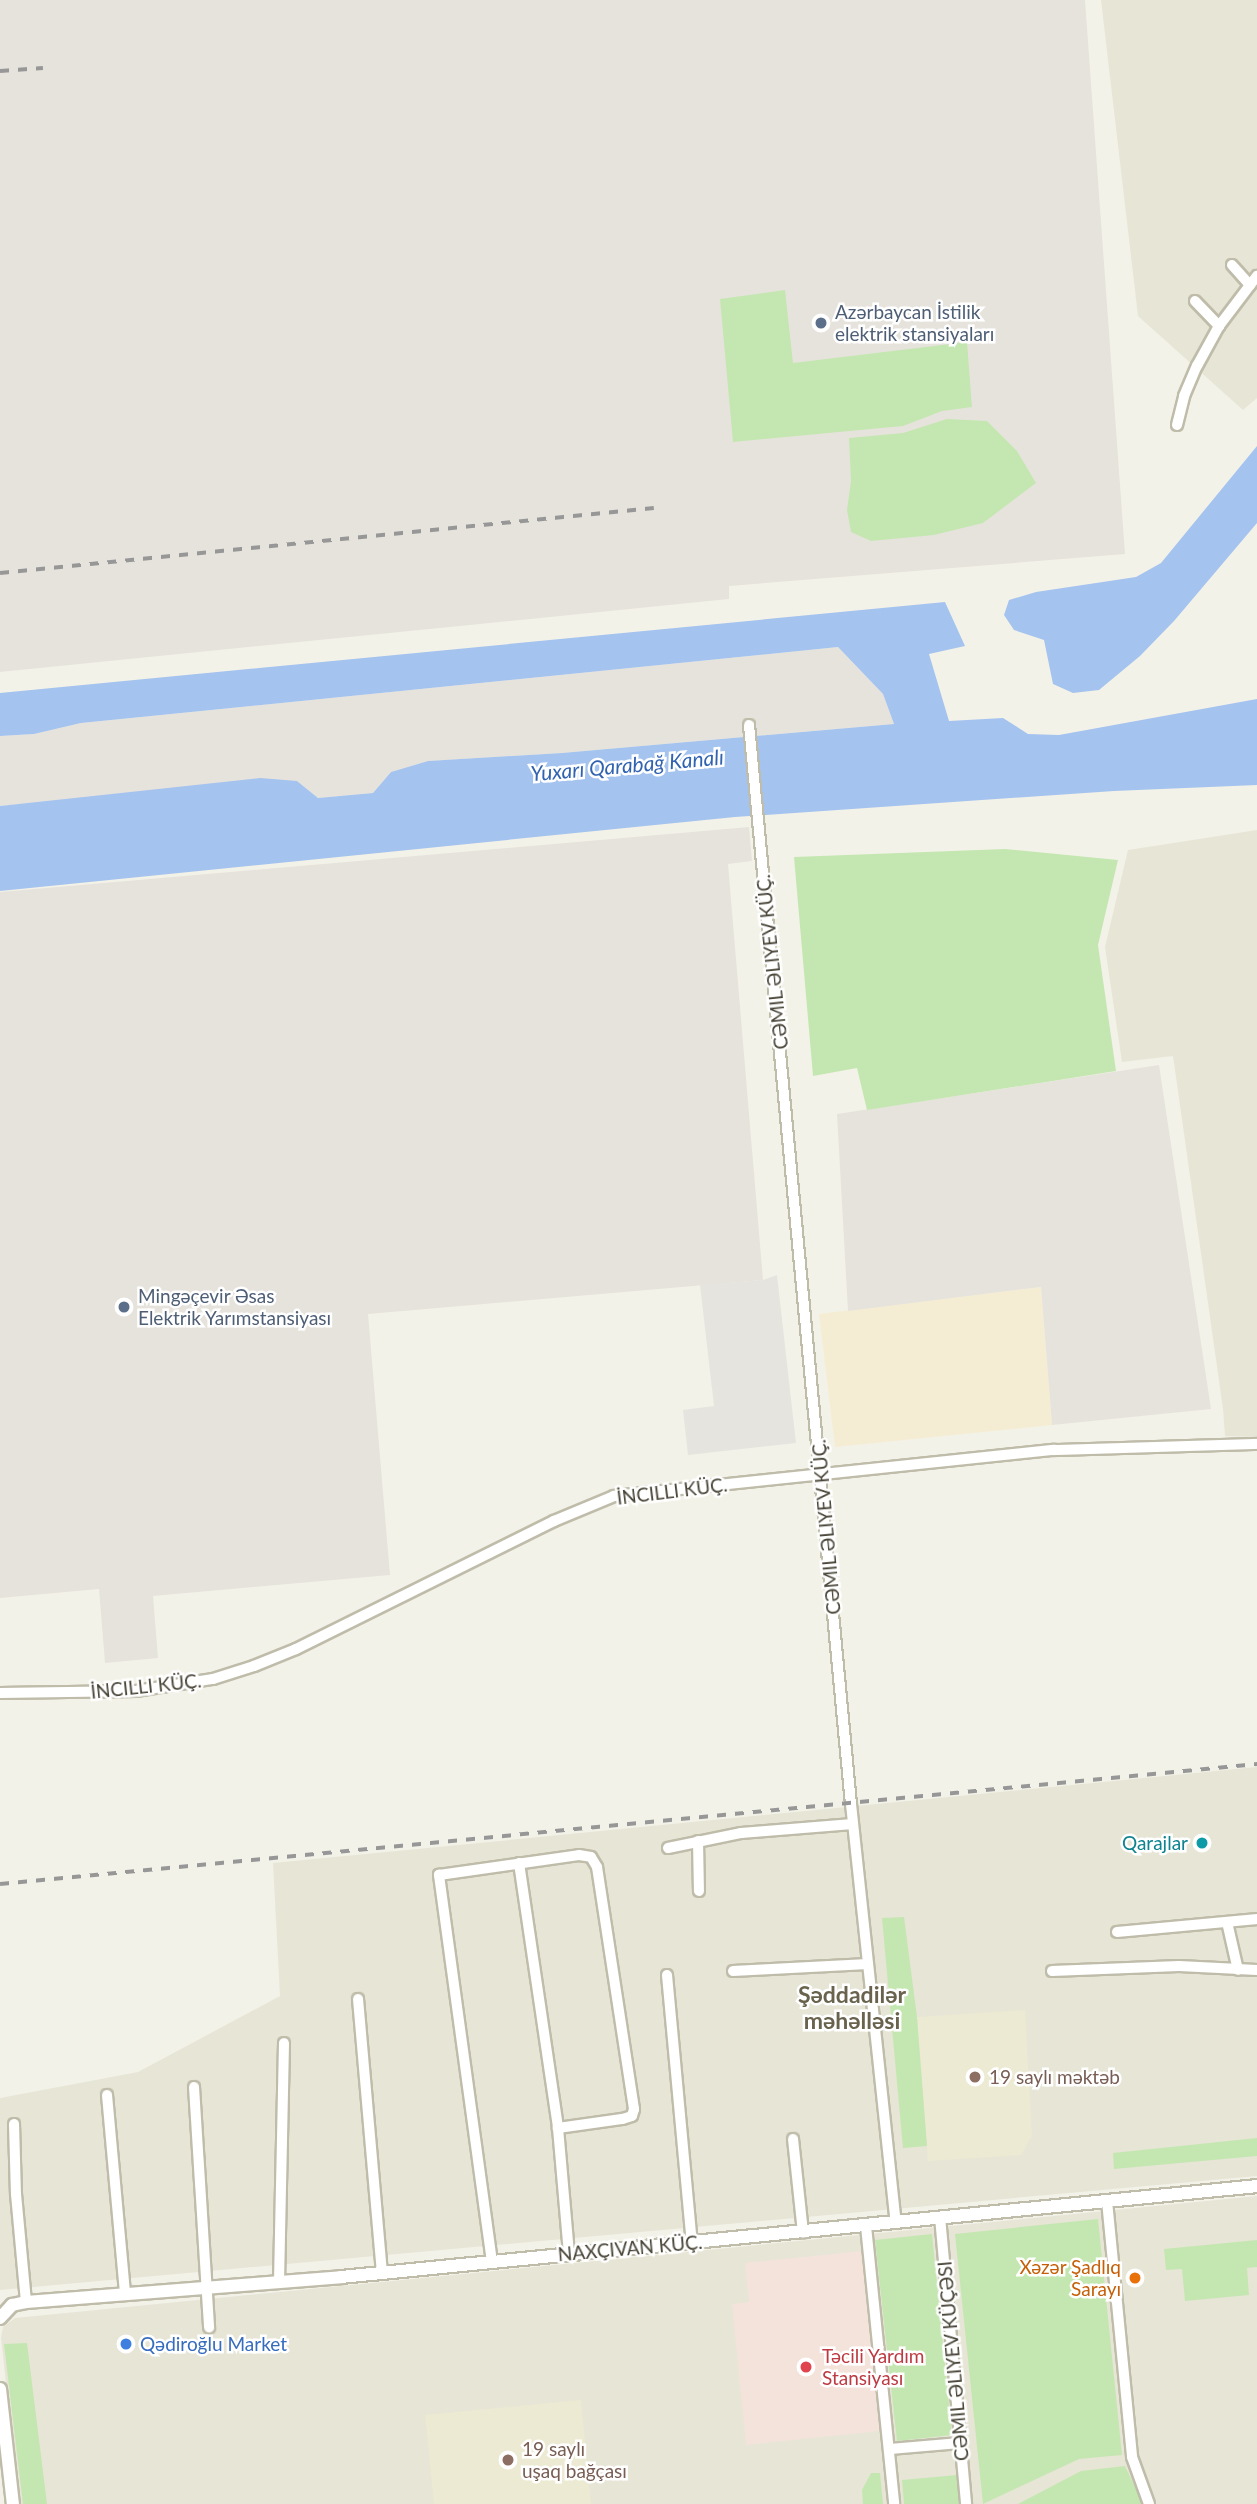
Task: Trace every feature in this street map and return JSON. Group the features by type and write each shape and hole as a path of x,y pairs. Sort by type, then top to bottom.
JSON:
{"street":[{"path":"1233,265 1250,285"},
{"path":"1177,425 1184,396 1197,366 1219,326 1257,276"},
{"path":"1195,301 1219,326"},
{"name":"CƏMIL ƏLIYEV KÜÇ.","path":"749,725 853,1824 896,2222"},
{"name":"İNCILLI KÜÇ.","path":"0,1693 136,1691 213,1679 296,1649 564,1516 614,1496 1054,1450 1257,1444"},
{"path":"668,1848 741,1833 853,1824"},
{"path":"698,1841 699,1891"},
{"path":"492,2262 438,1884 439,1875 579,1855 591,1857 597,1867 634,2109 632,2116 622,2119 558,2128"},
{"path":"519,1863 558,2128 569,2254"},
{"path":"1117,1932 1257,1919"},
{"path":"1227,1922 1238,1970"},
{"path":"733,1972 868,1964"},
{"path":"1052,1971 1179,1966 1257,1970"},
{"path":"667,1975 692,2242"},
{"path":"358,1999 382,2273"},
{"path":"279,2282 284,2043"},
{"path":"194,2087 209,2328"},
{"path":"107,2095 125,2294"},
{"path":"14,2124 16,2194 26,2302"},
{"path":"793,2138 803,2232"},
{"path":"2,2315 12,2305 26,2302 382,2273 1257,2186"},
{"path":"1107,2200 1132,2457 1149,2504"},
{"name":"CƏMIL ƏLIYEV KÜÇƏSI","path":"940,2217 966,2504"},
{"path":"866,2226 894,2504"},
{"path":"0,2389 13,2504"},
{"path":"889,2449 961,2443"}],"shaded area":[{"name":"Azərbaycan İstilik elektrik stansiyaları","path":"0,0 1085,0 1125,554 729,586 729,599 0,672"},
{"path":"1101,0 1257,0 1257,398 1243,410 1138,316"},
{"path":"838,647 883,694 894,724 562,753 428,761 391,772 373,793 318,798 297,781 0,806 0,736 34,734 81,723"},
{"name":"Mingəçevir Əsas Elektrik Yarımstansiyası","path":"749,827 752,861 728,864 763,1280 368,1314 390,1575 153,1596 158,1658 105,1663 99,1589 0,1598 0,892"},
{"path":"1257,830 1257,1437 1225,1436 1173,1056 1122,1062 1105,947 1128,850"},
{"path":"1159,1065 1211,1409 1052,1425 1041,1287 848,1311 837,1114"},
{"path":"777,1275 796,1443 688,1455 683,1410 714,1406 700,1285 763,1280"},
{"path":"1041,1287 1052,1425 835,1447 819,1314"},
{"name":"Şəddadilər məhəlləsi","path":"1257,1767 1257,2176 0,2290 0,2098 138,2072 280,1996 273,1863"},
{"name":"19 saylı məktəb","path":"1025,2010 1032,2136 1021,2155 928,2161 917,2017"},
{"path":"1257,2196 1257,2504 19,2504 1,2337 3,2327 15,2318"},
{"name":"Təcili Yardım Stansiyası","path":"862,2251 880,2431 746,2445 732,2304 749,2302 745,2263"},
{"name":"19 saylı uşaq bağçası","path":"581,2400 591,2504 434,2504 425,2415"}],"green space":[{"path":"785,290 793,363 967,342 972,407 942,411 903,426 733,442 720,299"},
{"path":"947,419 987,421 1017,451 1036,483 983,523 934,535 871,541 851,532 847,510 851,481 849,438 903,433"},
{"path":"1005,849 1118,860 1098,945 1116,1071 867,1110 857,1068 813,1076 794,857"},
{"path":"904,1917 917,2017 927,2146 903,2148 882,1918"},
{"path":"1257,2138 1257,2156 1114,2169 1113,2153"},
{"path":"1098,2219 1122,2455 1079,2459 983,2504 955,2234"},
{"path":"932,2234 952,2435 897,2441 875,2240"},
{"path":"1257,2240 1257,2267 1247,2268 1249,2295 1185,2301 1182,2269 1166,2270 1164,2249"},
{"path":"27,2343 47,2504 23,2504 4,2344"},
{"path":"1125,2466 1143,2504 1018,2504 1081,2471"},
{"path":"871,2473 880,2473 883,2504 863,2504 862,2490"},
{"path":"957,2475 959,2504 904,2504 902,2480"}],"water":[{"path":"1257,446 1257,523 1174,621 1140,656 1099,690 1073,693 1053,684 1044,640 1014,630 1004,615 1009,600 1036,592 1136,577 1161,563"},
{"name":"Yuxarı Qarabağ Kanalı","path":"945,602 965,646 929,654 949,721 1003,718 1028,734 1059,735 1257,699 1257,785 1114,791 735,817 0,891 0,806 260,778 297,781 318,798 373,793 391,772 428,761 562,753 894,724 883,694 838,647 81,723 34,734 0,736 0,693"}],"railway":[{"path":"0,71 43,68"},
{"path":"0,573 654,508"},
{"path":"0,1884 1257,1764"}],"place":[{"name":"Azərbaycan İstilik elektrik stansiyaları","path":"821,323"},
{"name":"Mingəçevir Əsas Elektrik Yarımstansiyası","path":"124,1307"},
{"name":"Qarajlar","path":"1202,1843"},
{"name":"19 saylı məktəb","path":"975,2077"},
{"name":"Xəzər Şadlıq Sarayı","path":"1135,2278"},
{"name":"Qədiroğlu Market","path":"126,2344"},
{"name":"Təcili Yardım Stansiyası","path":"806,2367"},
{"name":"19 saylı uşaq bağçası","path":"508,2460"}],"district":[{"name":"Şəddadilər məhəlləsi","path":"852,2007"}]}
